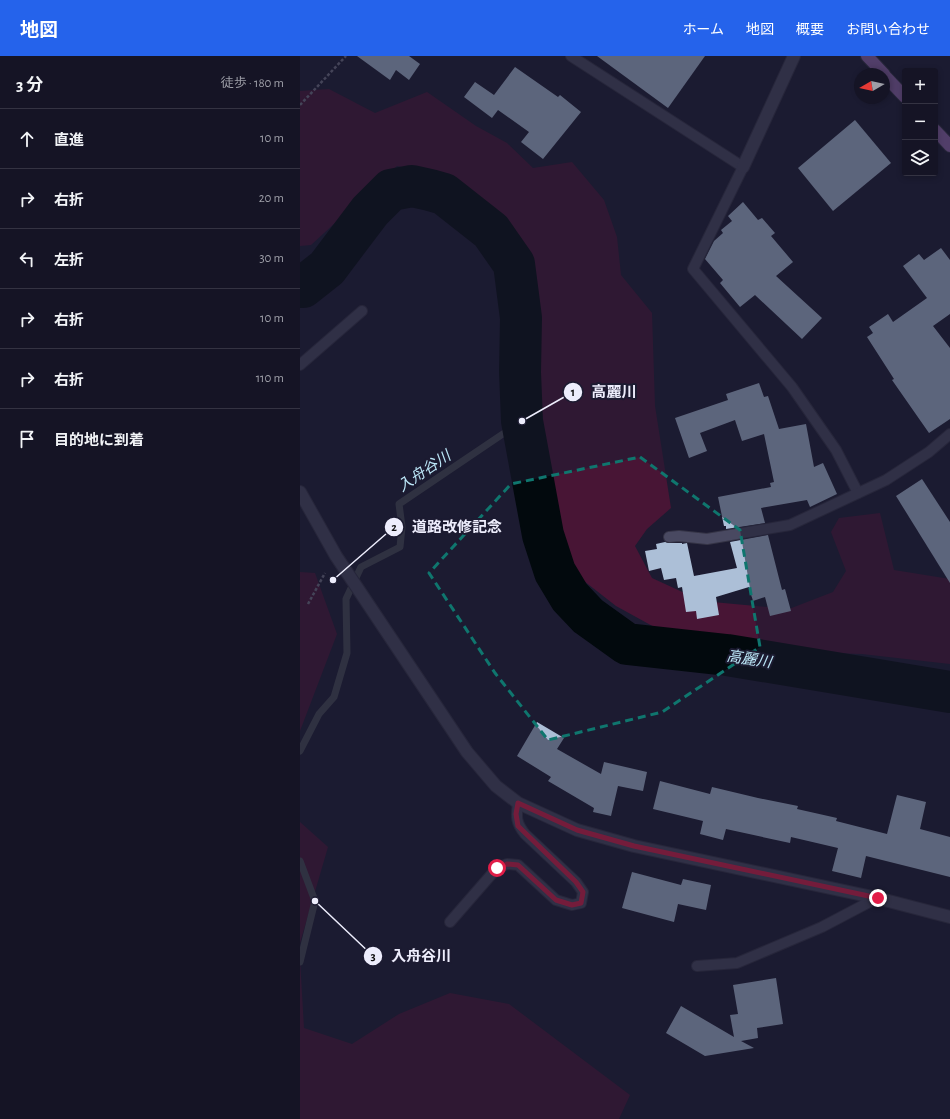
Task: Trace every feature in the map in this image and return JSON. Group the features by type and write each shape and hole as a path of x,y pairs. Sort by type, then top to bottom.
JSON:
{"main road":[{"path":"867,56 878,68"},
{"path":"890,81 902,94"},
{"path":"938,133 950,146"}],"street":[{"path":"743,167 794,56"},
{"path":"300,492 336,556 467,752 496,786 518,803 577,830 634,846 878,898 950,917"}],"lane":[{"path":"571,56 743,167 693,269 792,387 836,450 858,493"},
{"path":"300,365 362,311"},
{"path":"669,537 679,536 707,539 790,525 886,480 929,452 950,434"},
{"path":"450,922 497,868 507,864 518,865 556,900 572,905 581,903 583,892 576,882 518,826 516,814 518,803"},
{"path":"698,966 737,962 822,927 878,898"}],"path":[{"path":"300,105 346,56"},
{"path":"308,604 336,556"}],"highlighted area":[{"path":"640,457 740,530 760,647 662,712 548,740 495,673 429,573 511,484"}],"shaded area":[{"path":"329,89 375,113 427,92 476,126 507,143 533,168 572,162 604,200 617,237 621,275 652,313 655,406 671,508 647,529 635,546 652,578 702,601 789,609 833,592 846,571 831,532 839,518 880,513 894,570 950,579 950,664 862,654 737,650 656,628 616,606 575,574 557,532 532,370 534,315 525,260 498,227 441,175 397,166 311,245 300,246 300,91"},
{"path":"300,572 315,573 337,634 300,731"},
{"path":"300,822 328,847 300,943"},
{"path":"300,959 304,1028 352,1044 399,1014 450,993 509,1004 630,1095 619,1119 300,1119"}],"building":[{"path":"357,56 409,56 420,64 409,80 396,70 390,80"},
{"path":"597,56 705,56 668,108"},
{"path":"515,67 558,97 560,95 581,112 543,159 521,142 529,132 498,110 492,118 464,97 475,82 494,95"},
{"path":"855,120 891,163 833,211 798,168"},
{"path":"743,202 758,220 762,218 775,233 771,236 793,262 776,276 822,318 802,339 755,295 740,307 720,283 723,280 705,259 714,241 723,233 721,230 732,221 728,216"},
{"path":"941,248 950,260 950,314 933,326 950,348 950,419 929,433 892,380 894,379 867,337 873,333 869,327 888,314 893,322 927,298 903,266 919,254 924,260"},
{"path":"759,383 764,397 768,396 779,429 806,424 814,467 823,463 837,494 810,507 807,500 761,508 765,523 726,529 726,526 724,526 718,497 771,487 770,483 774,482 764,434 742,441 735,420 700,433 707,451 689,458 675,418 728,400 726,394"},
{"path":"922,479 950,522 950,583 896,496"},
{"path":"768,535 782,590 785,589 791,611 770,616 765,597 753,601 749,587 716,597 719,615 697,619 696,611 686,612 682,587 678,588 676,578 664,580 661,568 649,571 645,551 657,549 656,544 665,542 682,544 687,543 694,576 737,568 730,542"},
{"path":"537,722 564,738 557,749 601,774 604,762 647,772 643,791 618,786 611,816 593,812 594,808 548,781 551,777 517,756"},
{"path":"660,781 710,794 712,787 798,806 797,809 837,818 836,821 887,834 897,795 926,802 920,829 950,837 950,877 866,856 861,878 832,871 838,848 791,837 790,843 726,829 723,840 700,834 703,821 653,809"},
{"path":"632,872 681,885 683,879 711,885 706,910 678,904 674,922 622,908"},
{"path":"776,978 783,1024 757,1028 758,1038 741,1041 754,1048 705,1056 666,1033 681,1006 734,1037 730,1015 738,1014 733,985"}],"waterway":[{"name":"高麗川","path":"300,287 303,287 327,268 370,211 391,190 412,186 444,194 491,231 514,264 521,318 520,372 522,421 543,535 555,572 570,597 588,616 627,644 727,655 950,692"},
{"name":"入舟谷川","path":"300,751 319,714 334,697 347,653 346,599 361,567 400,547 402,527 399,504 522,421"},
{"name":"入舟谷川","path":"300,861 315,901 300,962"}],"place":[{"name":"高麗川","path":"522,421"},
{"name":"道路改修記念","path":"333,580"},
{"name":"入舟谷川","path":"315,901"}],"route":[{"path":"497,868 507,864 518,865 556,900 572,905 581,903 583,892 576,882 518,826 516,814 518,803 577,830 634,846 878,898"}]}
